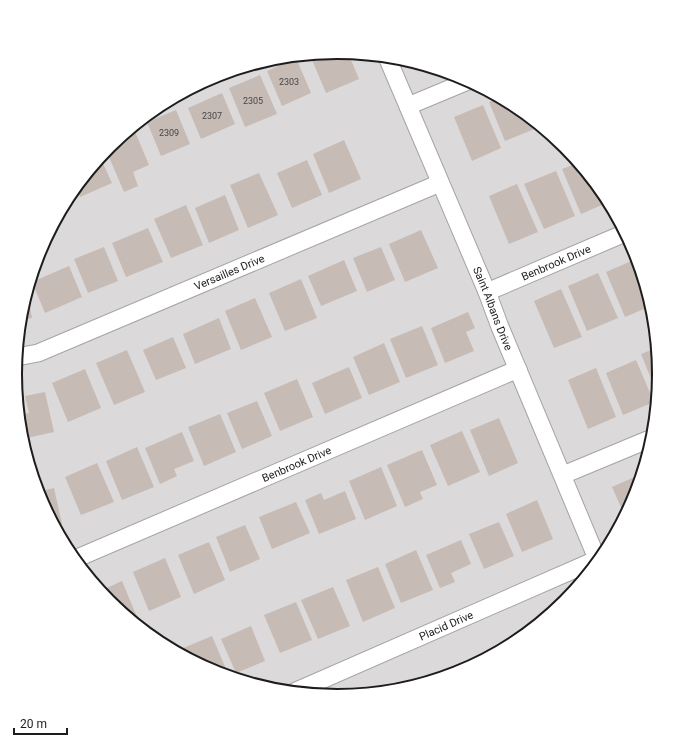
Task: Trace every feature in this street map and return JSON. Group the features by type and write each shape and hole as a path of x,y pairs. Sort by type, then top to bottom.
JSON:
{"street":[{"name":"Saint Albans Drive","path":"390,64 487,292 500,327 596,554"},
{"path":"408,106 461,84"},
{"name":"Versailles Drive","path":"23,356 38,353 440,183"},
{"name":"Benbrook Drive","path":"487,292 620,235"},
{"name":"Benbrook Drive","path":"80,556 518,369"},
{"path":"563,475 645,441"},
{"name":"Placid Drive","path":"306,687 588,564"}],"shaded area":[{"path":"337,59 378,62 398,65 438,76 476,91 494,101 529,124 545,137 574,166 587,182 599,199 620,235 628,253 641,292 646,313 652,374 649,415 646,435 635,475 628,495 610,532 587,566 574,582 545,611 529,624 512,636 476,657 458,665 419,678 398,683 358,688 337,689 296,686 276,683 236,672 216,665 179,647 145,624 129,611 100,582 87,566 75,549 54,513 46,495 33,456 28,435 23,395 22,374 25,333 28,313 39,273 46,253 64,216 87,182 100,166 129,137 145,124 162,112 198,91 216,83 255,70 276,65 316,60"}],"building":[{"path":"312,60 351,60 359,79 326,93"},
{"path":"298,62 311,93 282,106 267,71 283,64"},
{"path":"260,75 277,114 245,127 229,88"},
{"path":"222,93 235,124 201,139 188,108"},
{"path":"494,101 535,129 505,141 489,102"},
{"path":"483,105 501,148 472,161 454,117"},
{"path":"176,110 190,144 161,156 147,122"},
{"path":"135,132 149,165 133,172 138,186 124,192 109,157"},
{"path":"344,140 361,179 329,193 313,154"},
{"path":"307,160 322,195 292,208 277,173"},
{"path":"103,163 112,183 80,197 79,194"},
{"path":"573,165 603,205 581,214 562,169"},
{"path":"556,171 575,216 544,229 524,184"},
{"path":"259,173 278,215 248,228 230,185"},
{"path":"517,184 538,232 509,244 489,196"},
{"path":"225,195 239,230 209,243 195,208"},
{"path":"186,205 203,245 171,258 154,219"},
{"path":"148,228 163,262 126,277 112,243"},
{"path":"421,230 438,268 405,282 389,244"},
{"path":"104,247 118,281 88,293 74,259"},
{"path":"381,247 395,280 367,292 353,258"},
{"path":"344,260 357,291 321,306 308,276"},
{"path":"631,261 645,309 625,317 606,272"},
{"path":"69,266 82,297 45,313 34,288 37,280"},
{"path":"598,273 618,318 587,331 568,286"},
{"path":"301,279 317,318 285,331 269,293"},
{"path":"561,289 582,337 554,348 534,301"},
{"path":"255,298 272,337 241,350 225,311"},
{"path":"30,306 32,318 27,319"},
{"path":"468,312 475,328 466,332 474,351 445,363 431,328"},
{"path":"219,318 231,349 195,364 183,334"},
{"path":"422,326 438,365 406,378 390,339"},
{"path":"173,337 186,368 156,380 143,350"},
{"path":"384,343 400,382 369,395 353,357"},
{"path":"127,350 145,392 114,405 96,363"},
{"path":"651,350 652,380 641,354"},
{"path":"636,360 651,395 650,404 623,415 606,373"},
{"path":"349,367 362,398 325,414 312,383"},
{"path":"596,368 616,417 588,429 568,380"},
{"path":"85,369 101,408 68,422 52,383"},
{"path":"297,379 313,417 280,431 264,393"},
{"path":"45,392 54,432 29,438 25,414 29,413 25,396"},
{"path":"257,401 272,436 242,449 227,413"},
{"path":"220,414 236,452 204,466 188,427"},
{"path":"499,418 518,463 489,476 470,430"},
{"path":"462,431 480,472 448,486 430,445"},
{"path":"182,432 194,461 174,469 177,476 160,484 145,448"},
{"path":"137,447 154,487 122,500 106,461"},
{"path":"422,450 437,485 420,492 423,499 405,507 387,465"},
{"path":"97,463 114,502 81,515 65,477"},
{"path":"381,467 397,506 365,520 349,481"},
{"path":"634,477 622,509 612,487"},
{"path":"54,488 62,524 60,524 54,513 44,490"},
{"path":"345,491 356,519 319,534 305,500 321,493 324,500"},
{"path":"537,500 553,539 522,552 506,514"},
{"path":"296,502 310,533 272,549 259,517"},
{"path":"499,522 514,556 484,569 469,534"},
{"path":"245,525 260,559 230,572 216,537"},
{"path":"461,540 471,564 451,573 455,582 440,588 426,555"},
{"path":"209,542 225,580 194,594 178,555"},
{"path":"416,550 433,590 401,603 385,564"},
{"path":"165,558 181,597 149,611 133,572"},
{"path":"378,567 395,608 363,622 346,580"},
{"path":"122,581 137,617 129,611 106,588"},
{"path":"333,587 350,626 318,639 301,600"},
{"path":"296,602 312,640 280,653 264,615"},
{"path":"251,626 265,661 237,672 235,672 221,639"},
{"path":"212,636 226,668 198,657 182,649"}]}
